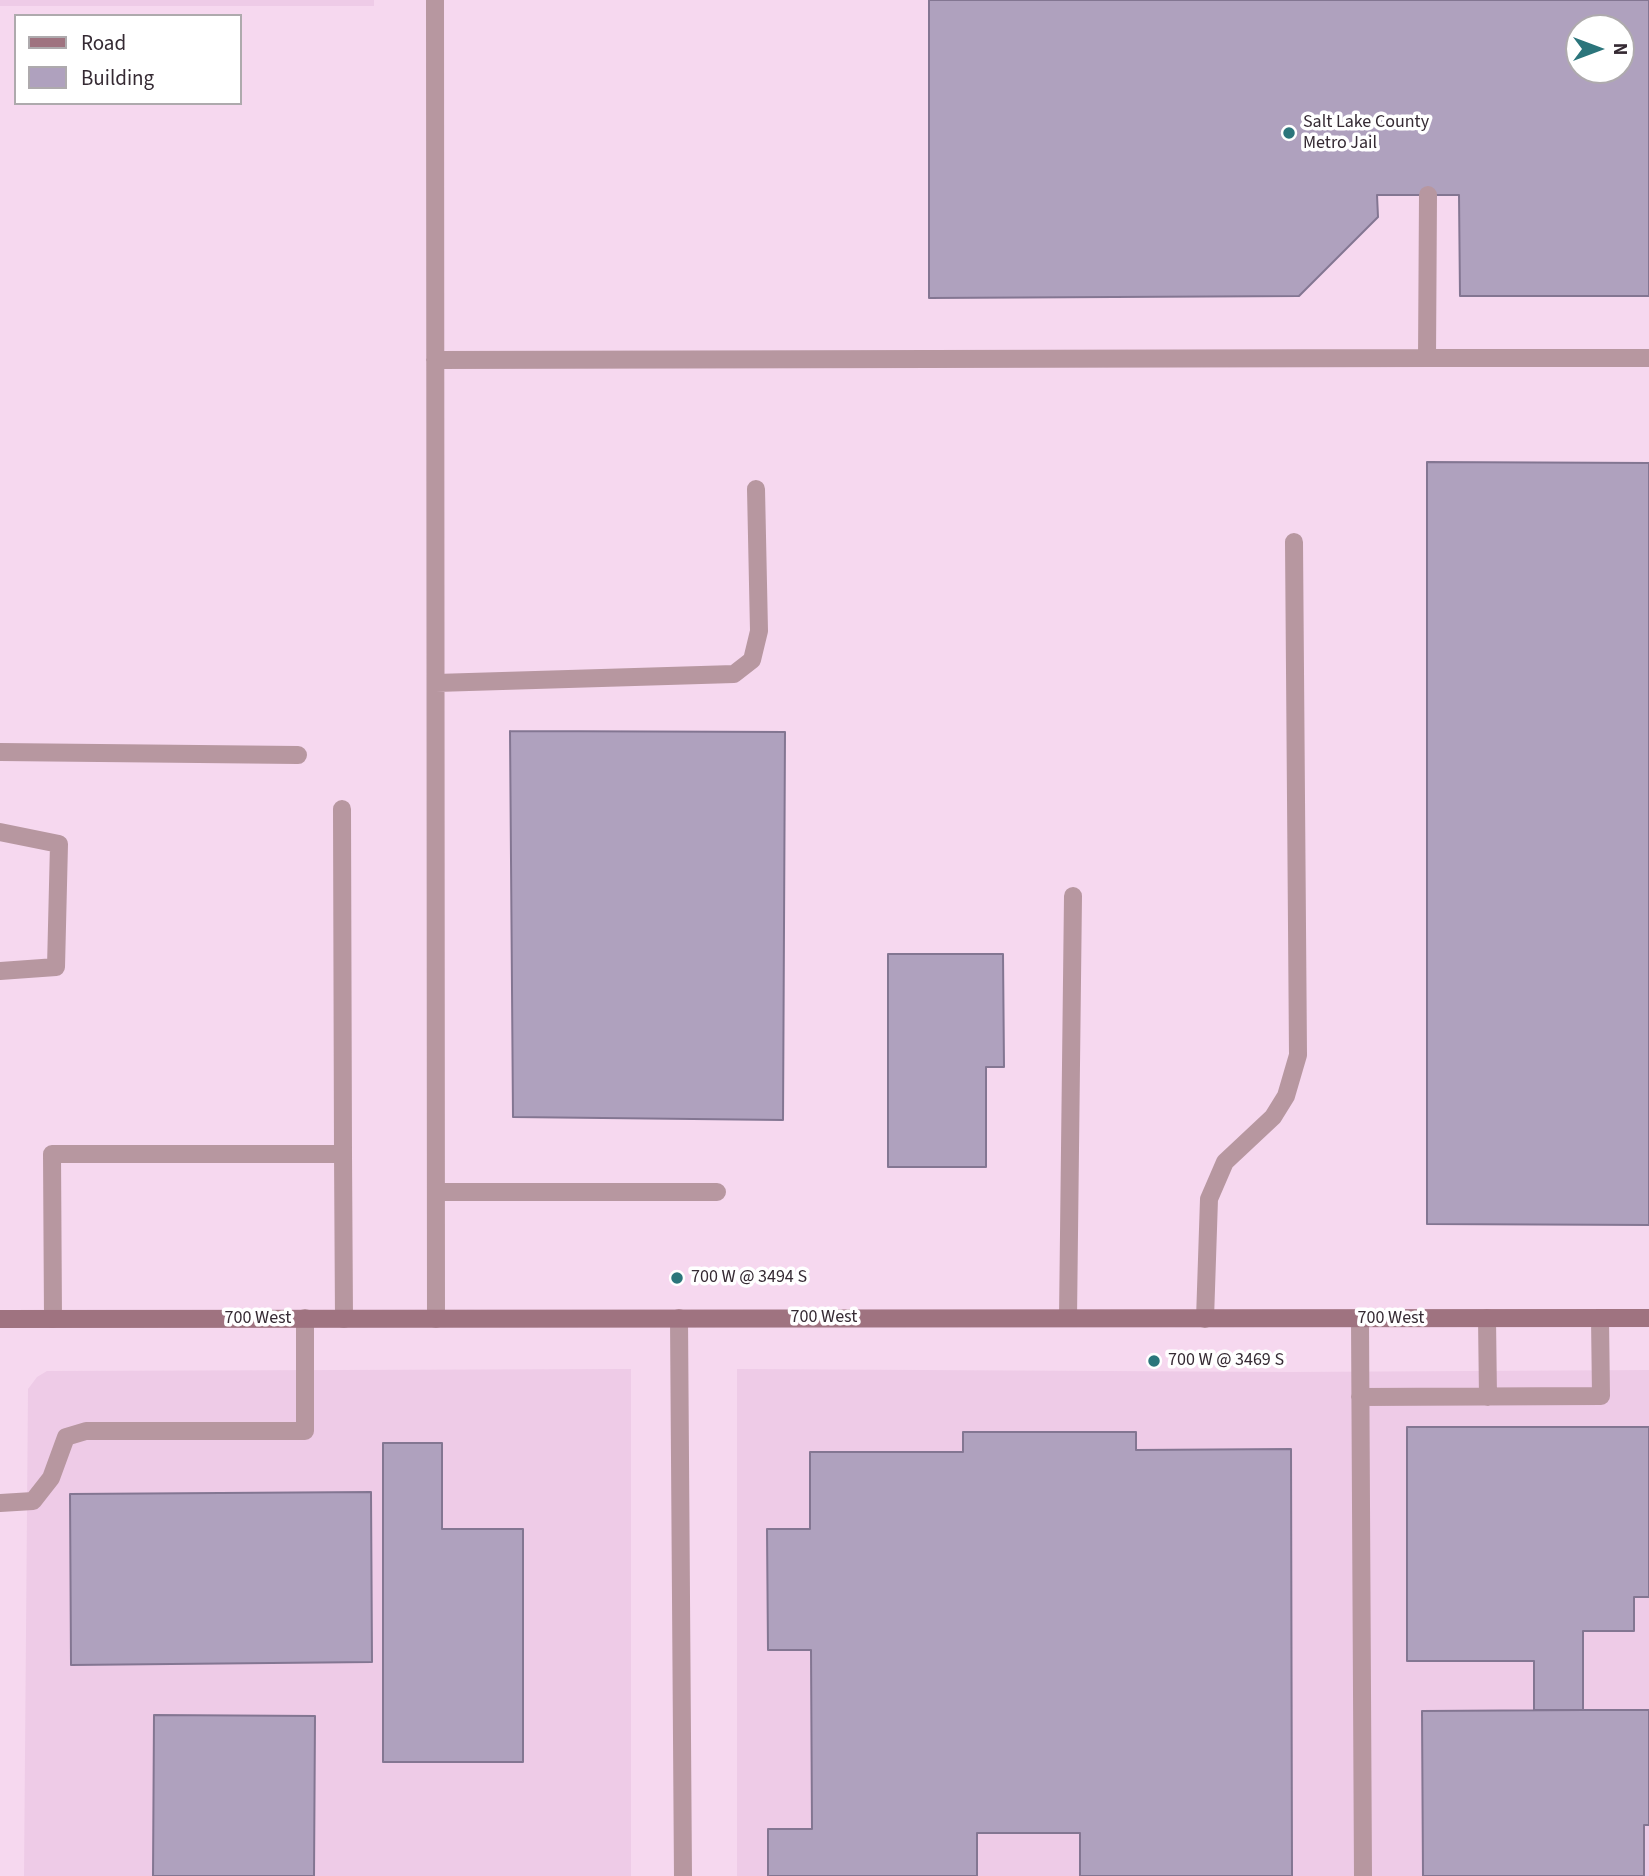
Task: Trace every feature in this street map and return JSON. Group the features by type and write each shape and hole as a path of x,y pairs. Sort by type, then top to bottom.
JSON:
{"street":[{"name":"700 West","path":"0,1319 1649,1318"}],"lane":[{"path":"435,0 436,1319"},
{"path":"1427,358 1428,195"},
{"path":"435,360 1649,358"},
{"path":"436,683 734,674 752,660 759,631 756,489"},
{"path":"1205,1319 1209,1199 1225,1162 1273,1117 1286,1096 1298,1055 1294,542"},
{"path":"0,752 298,755"},
{"path":"342,809 344,1319"},
{"path":"0,832 59,844 56,967 0,971"},
{"path":"1068,1318 1073,897"},
{"path":"53,1319 52,1154 343,1154"},
{"path":"436,1192 717,1192"},
{"path":"0,1503 33,1501 51,1478 66,1437 86,1431 305,1431 305,1318"},
{"path":"679,1318 683,1876"},
{"path":"1487,1318 1488,1396"},
{"path":"1360,1397 1601,1396 1600,1318"},
{"path":"1360,1319 1363,1876"}],"shaded area":[{"path":"0,0 374,0 374,6 0,6"},
{"path":"631,1369 631,1876 24,1876 28,1389 37,1377 47,1371"},
{"path":"737,1369 1291,1372 1649,1370 1649,1876 737,1876"}],"building":[{"name":"Salt Lake County Metro Jail","path":"929,0 1649,0 1649,296 1460,296 1459,195 1377,195 1378,217 1299,296 929,298"},
{"path":"1427,462 1649,463 1649,1225 1427,1224"},
{"path":"510,731 785,732 783,1120 513,1117"},
{"path":"888,954 1003,954 1004,1067 986,1067 986,1167 888,1167"},
{"path":"1407,1427 1649,1427 1649,1597 1634,1597 1634,1631 1583,1631 1583,1710 1534,1710 1534,1661 1407,1661"},
{"path":"963,1432 1136,1432 1136,1450 1291,1449 1292,1876 1080,1876 1080,1833 977,1833 977,1876 768,1876 768,1829 812,1829 811,1650 768,1650 767,1529 810,1529 810,1452 963,1452"},
{"path":"383,1443 442,1443 442,1529 523,1529 523,1762 383,1762"},
{"path":"371,1492 372,1662 71,1665 70,1494"},
{"path":"1649,1710 1649,1825 1644,1825 1644,1876 1423,1876 1422,1711"},
{"path":"154,1715 315,1716 314,1876 153,1876"}],"place":[{"name":"Salt Lake County Metro Jail","path":"1289,133"},
{"name":"700 W @ 3494 S","path":"677,1278"},
{"name":"700 W @ 3469 S","path":"1154,1361"}]}
